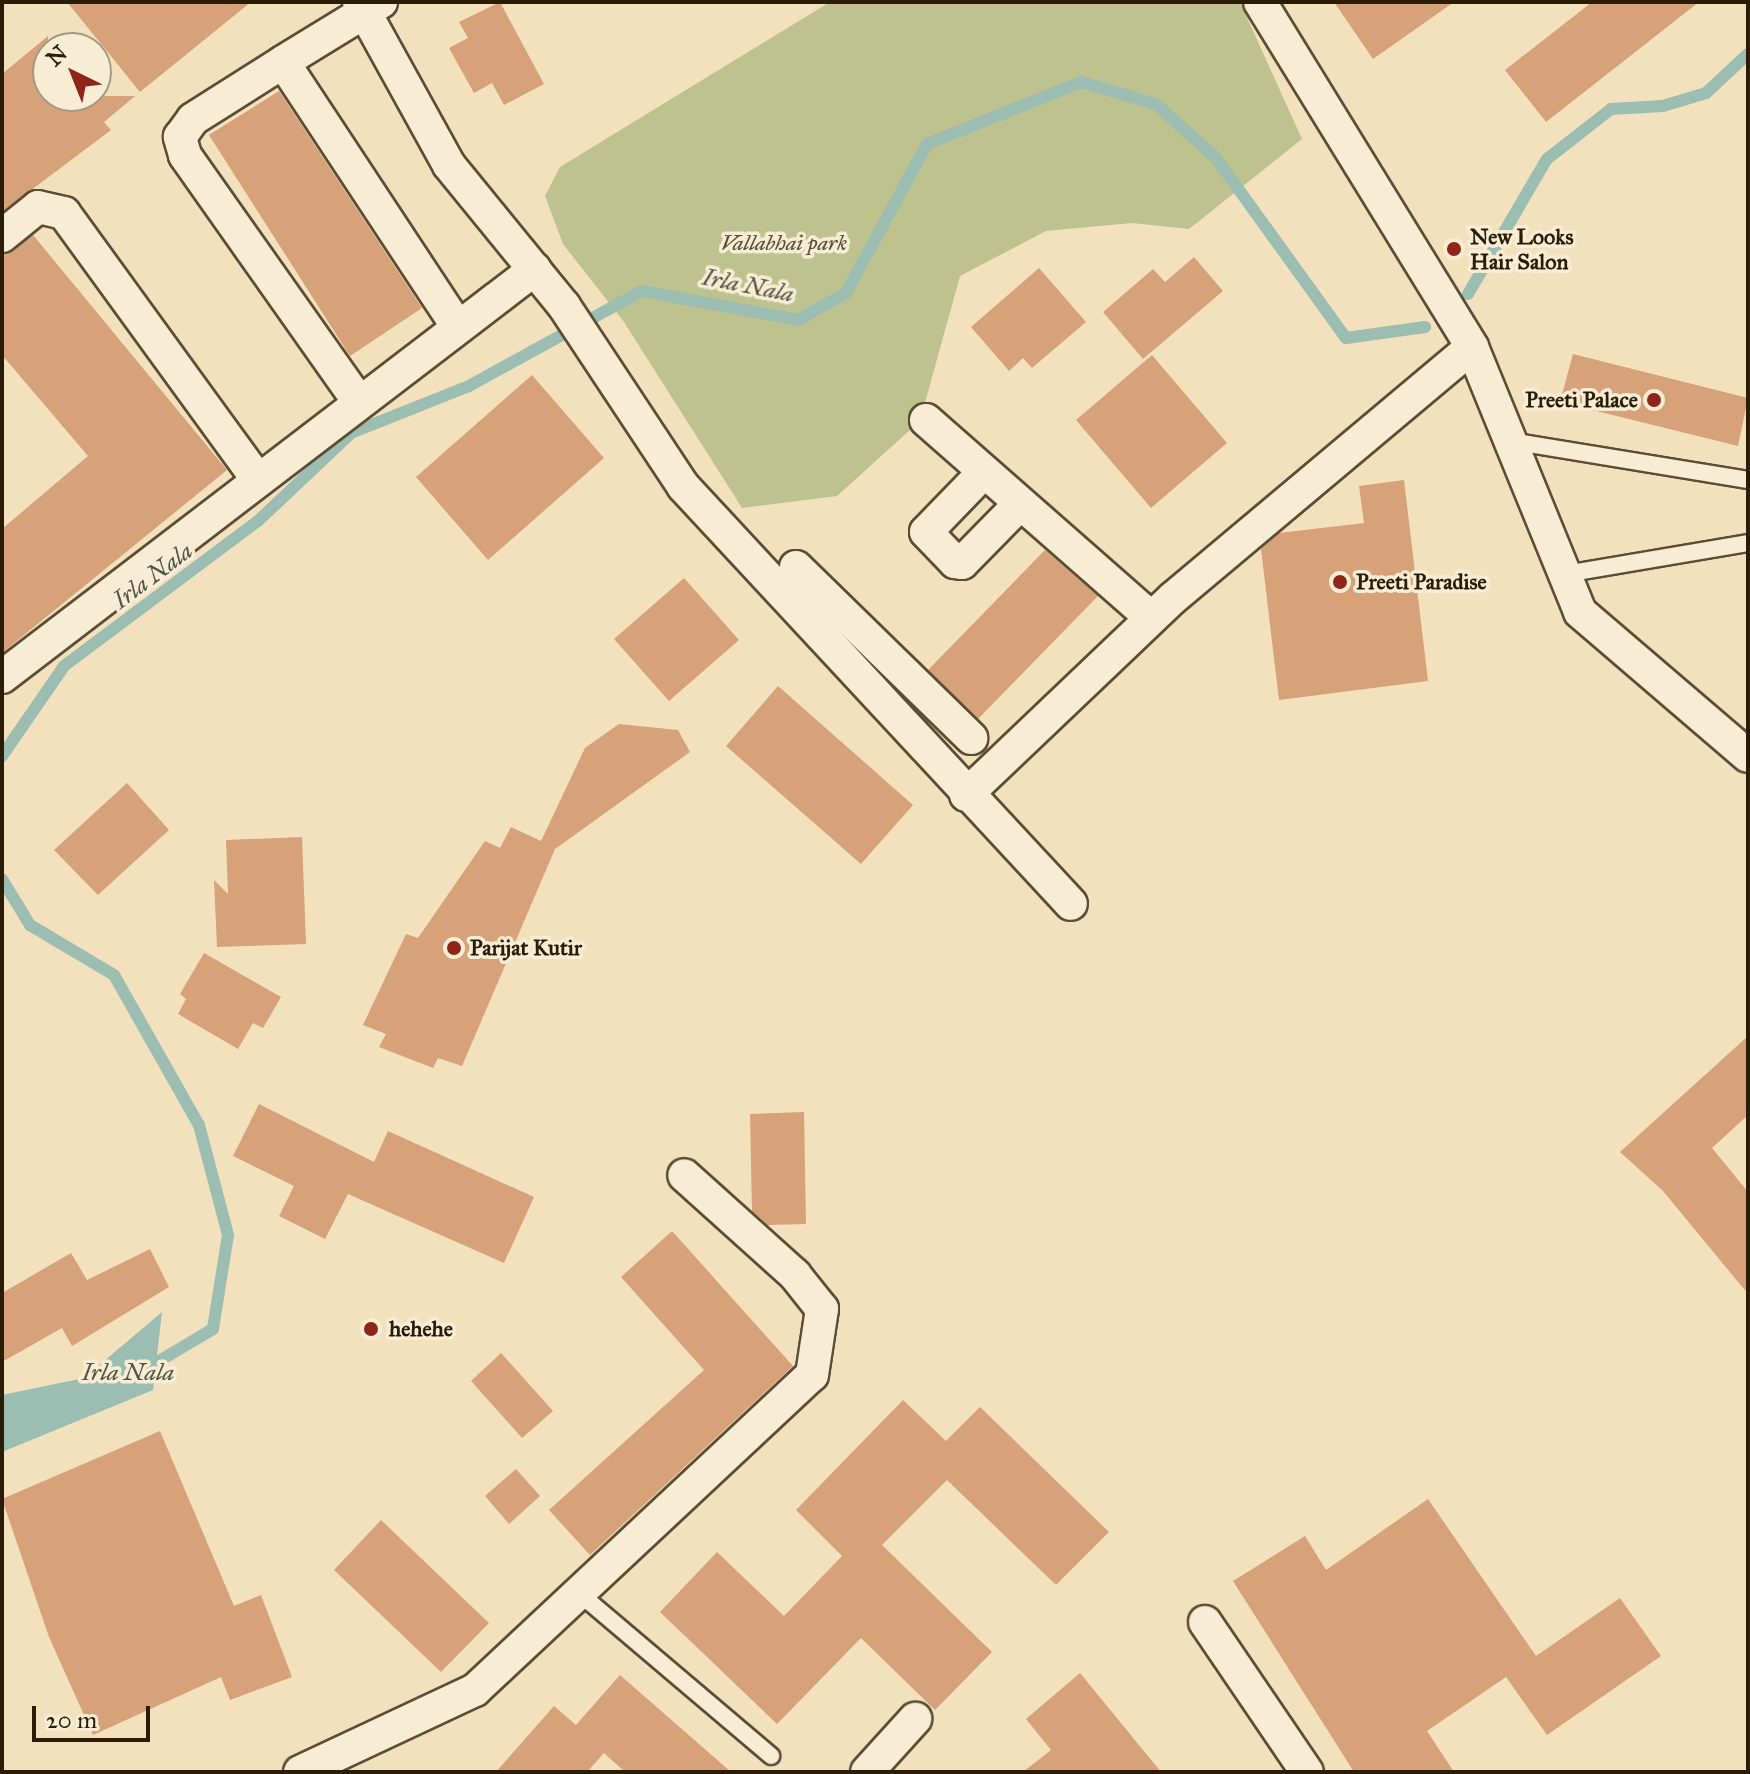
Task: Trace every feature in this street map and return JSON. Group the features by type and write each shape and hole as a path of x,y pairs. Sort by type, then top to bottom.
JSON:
{"street":[{"path":"1260,2 1472,347 1580,612 1748,756"},
{"path":"359,402 181,147 193,119 368,5 449,165 564,306 683,486 941,708 971,738"},
{"path":"283,62 457,326"},
{"path":"2,236 38,207 64,213 258,480"},
{"path":"2,677 535,269"},
{"path":"966,795 1151,618 1472,347"},
{"path":"926,420 1151,618"},
{"path":"984,472 926,532 955,562 962,563 1020,504"},
{"path":"804,592 912,736 1071,904"},
{"path":"912,736 941,708"},
{"path":"300,1772 475,1690 812,1375 822,1309 795,1275 684,1175"},
{"path":"1205,1622 1307,1772"},
{"path":"867,1772 915,1719"}],"lane":[{"path":"1510,441 1748,480"},
{"path":"1565,574 1748,543"},
{"path":"579,1593 771,1756"}],"green space":[{"name":"Vallabhai park","path":"830,2 1240,2 1302,139 1189,229 1132,223 1046,231 960,276 920,421 837,496 742,508 624,322 563,244 545,196 560,167"}],"water":[{"name":"Irla Nala","path":"162,1312 153,1390 2,1452 2,1395 84,1378"}],"building":[{"path":"67,2 251,2 140,92 112,57 112,32 91,32"},
{"path":"500,2 544,84 504,105 492,83 474,93 449,48 468,38 459,22"},
{"path":"1334,2 1454,2 1373,59"},
{"path":"1592,2 1699,2 1546,122 1505,70"},
{"path":"32,49 32,112 112,112 112,96 135,96 104,122 111,130 2,212 2,74"},
{"path":"279,91 422,308 350,356 209,135"},
{"path":"33,235 227,470 2,653 2,529 88,456 2,355 2,255"},
{"path":"1194,257 1223,291 1143,359 1103,312 1153,269 1165,282"},
{"path":"1039,268 1086,322 1032,368 1023,358 1009,371 971,327"},
{"name":"Preeti Palace","path":"1573,354 1748,398 1738,446 1560,402"},
{"path":"1152,355 1227,443 1151,508 1076,420"},
{"path":"532,375 604,458 488,560 416,477"},
{"name":"Preeti Paradise","path":"1404,480 1428,681 1279,700 1261,549 1279,533 1364,523 1359,486"},
{"path":"1045,550 1098,596 978,719 928,670"},
{"path":"684,578 739,640 669,701 614,639"},
{"path":"778,686 913,805 861,864 726,746"},
{"name":"Parijat Kutir","path":"619,724 678,730 690,752 555,849 462,1066 438,1058 433,1068 379,1047 386,1034 363,1025 406,934 418,938 485,841 500,848 511,827 541,841 585,748"},
{"path":"127,783 169,830 98,895 54,850"},
{"path":"302,837 306,944 217,947 214,880 228,894 226,840"},
{"path":"204,953 281,997 263,1028 253,1023 238,1049 178,1014 186,999 180,994"},
{"path":"1748,1036 1748,1115 1712,1148 1748,1192 1748,1294 1663,1191 1620,1152"},
{"path":"259,1104 374,1162 388,1131 534,1197 504,1263 348,1194 325,1239 279,1216 294,1186 233,1156"},
{"path":"804,1112 806,1224 768,1225 752,1211 750,1114"},
{"path":"672,1231 793,1366 590,1555 549,1510 704,1370 621,1277"},
{"path":"150,1249 169,1287 72,1346 62,1328 2,1362 2,1293 71,1253 87,1280"},
{"path":"501,1353 553,1411 522,1438 471,1381"},
{"path":"903,1400 946,1441 980,1407 1109,1532 1056,1585 947,1480 882,1545 992,1652 935,1710 861,1638 777,1724 660,1612 717,1552 784,1616 842,1556 796,1510"},
{"path":"160,1431 234,1606 261,1595 292,1677 230,1700 221,1677 93,1735 49,1637 2,1499"},
{"path":"516,1469 540,1496 509,1524 485,1496"},
{"path":"1428,1499 1536,1656 1620,1598 1661,1656 1547,1735 1506,1677 1427,1731 1454,1772 1354,1772 1233,1581 1305,1536 1326,1570"},
{"path":"381,1520 489,1623 441,1672 334,1570"},
{"path":"1080,1673 1161,1772 1023,1772 1051,1750 1026,1719"},
{"path":"620,1675 731,1772 625,1772 604,1753 587,1772 496,1772 554,1706 576,1725"}],"waterway":[{"name":"Irla Nala","path":"1468,294 1547,159 1611,109 1663,106 1706,93 1748,54"},
{"name":"Irla Nala","path":"2,756 64,666 258,521 351,433 469,386 642,291 798,320 846,293 927,144 1081,82 1156,104 1216,158 1346,338 1425,327"},
{"name":"Irla Nala","path":"2,879 30,925 114,975 199,1125 228,1235 213,1329 144,1370"}],"place":[{"name":"New Looks Hair Salon","path":"1454,249"},
{"name":"Preeti Palace","path":"1654,400"},
{"name":"Preeti Paradise","path":"1340,582"},
{"name":"Parijat Kutir","path":"454,948"},
{"name":"hehehe","path":"371,1329"}]}
